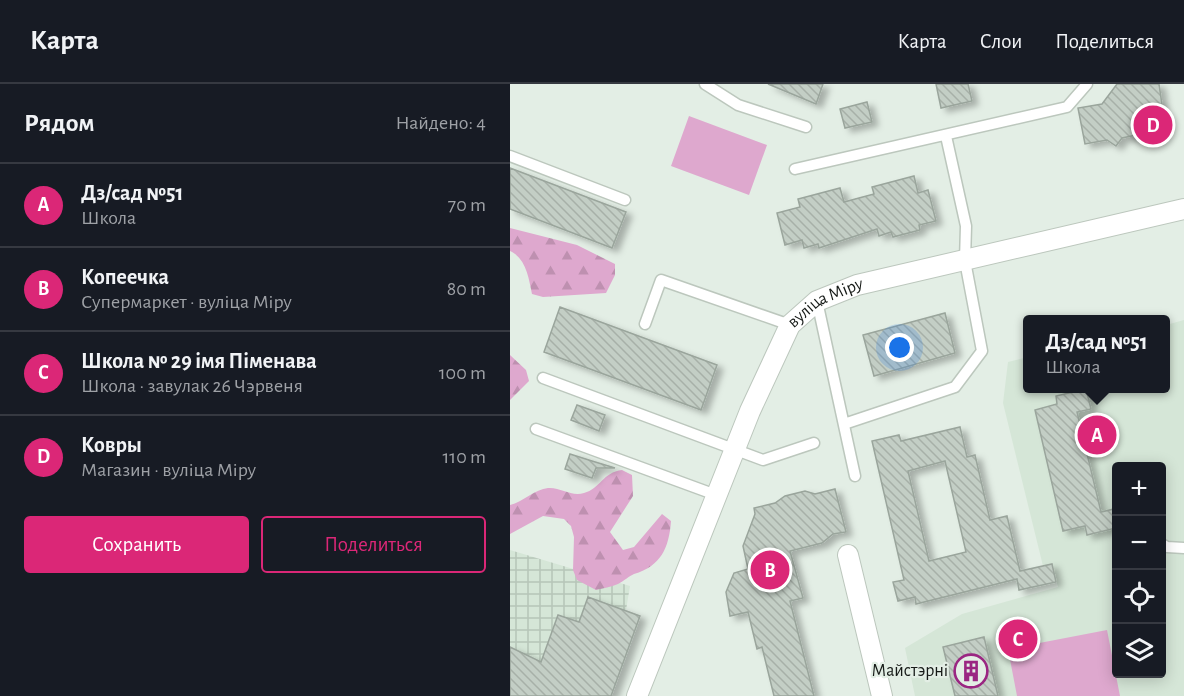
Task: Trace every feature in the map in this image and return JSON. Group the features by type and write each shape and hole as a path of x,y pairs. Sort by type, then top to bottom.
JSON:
{"street":[{"name":"вуліца Міру","path":"637,696 716,495 790,325 817,301 857,285 1184,209"},
{"path":"848,555 882,696"}],"lane":[{"path":"705,84 738,105 806,127"},
{"path":"795,169 1067,107 1087,84"},
{"path":"844,424 955,387 982,351 965,261 966,226 946,136"},
{"path":"510,156 625,200"},
{"path":"645,324 661,280 790,325"},
{"path":"817,301 855,476"},
{"path":"543,378 763,460 814,443"},
{"path":"536,429 716,495"},
{"path":"1166,546 1184,548"}],"shaded area":[{"path":"1184,320 1184,696 915,696 905,648 962,614 1058,587 1052,564 1043,566 1003,403 1008,362 1023,358 1023,393 1170,393 1170,324"},
{"path":"510,550 630,586 626,610 640,616 611,696 510,686"}],"green space":[{"path":"689,116 767,145 749,195 671,166"},
{"path":"510,228 577,245 615,264 615,275 606,293 543,297 532,294 523,264 510,251"},
{"path":"510,355 526,370 529,381 510,400"},
{"path":"622,470 632,475 633,496 610,532 623,550 634,547 662,514 671,521 666,548 657,561 643,571 618,584 596,590 577,580 573,570 574,537 571,526 564,519 543,516 510,534 510,505 548,488 575,494 584,493 594,488 610,474"},
{"path":"1107,630 1112,655 1112,678 1116,678 1120,696 1017,696 1008,649"}],"building":[{"path":"768,84 823,84 816,104"},
{"path":"936,84 968,84 972,101 941,108"},
{"path":"1117,84 1159,84 1162,105 1157,106 1159,116 1150,128 1141,134 1122,138 1116,146 1107,140 1085,144 1078,108 1102,104"},
{"path":"867,102 872,122 845,128 840,109"},
{"path":"510,168 626,212 612,248 510,209"},
{"path":"914,176 918,193 928,190 936,221 919,225 920,230 893,237 891,232 879,236 877,229 819,248 818,244 804,248 802,240 785,245 777,213 800,207 798,199 840,188 844,202 874,194 872,187"},
{"path":"560,307 717,365 701,410 544,352"},
{"path":"945,313 955,353 874,376 863,335"},
{"path":"1087,393 1091,409 1077,412 1101,512 1112,509 1112,529 1087,535 1085,526 1063,531 1035,410 1057,404 1056,396"},
{"path":"577,405 605,415 599,431 571,420"},
{"path":"960,427 967,457 975,455 990,520 1007,516 1020,571 1052,564 1056,582 1019,590 1017,579 916,604 915,597 898,601 893,582 904,580 872,441 899,435 901,441","holes":["945,461 966,552 929,561 908,471"]},
{"path":"570,454 615,468 596,468 592,478 565,469"},
{"path":"835,489 846,532 833,534 822,543 790,551 803,598 790,601 814,696 774,696 762,647 757,649 748,612 730,616 726,592 734,573 748,569 743,546 755,514 754,508 775,503 785,496 805,491 815,494"},
{"path":"588,597 640,616 611,696 510,696 510,647 541,662 558,615 579,622"},
{"name":"Майстэрні","path":"984,637 998,696 955,696 943,647"}],"place":[{"name":"Ковры","path":"1153,125"},
{"name":"Дз/сад №51","path":"1097,435"},
{"name":"Копеечка","path":"770,570"},
{"name":"Школа № 29 імя Піменава","path":"1018,639"},
{"name":"Майстэрні","path":"971,671"}]}
